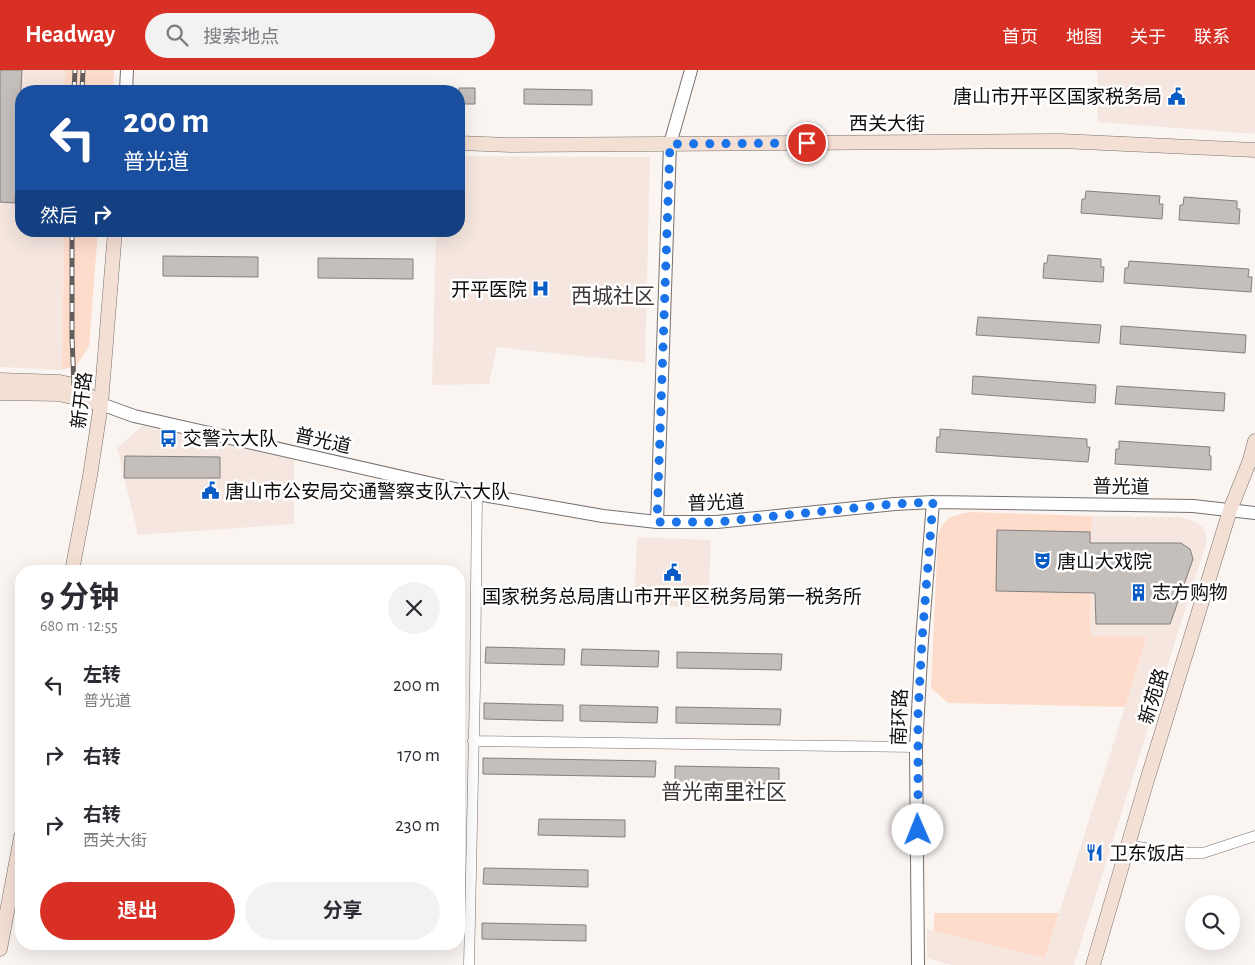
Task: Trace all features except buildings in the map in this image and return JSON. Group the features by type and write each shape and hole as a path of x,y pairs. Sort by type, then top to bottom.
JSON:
{"main road":[{"name":"西关大街","path":"465,143 511,145 1061,141 1255,150"},
{"name":"新开路","path":"73,565 101,404 115,237"},
{"name":"普光道","path":"0,380 60,382 74,385 101,404"},
{"name":"普光道","path":"0,393 60,394 101,404"},
{"name":"新苑路","path":"1093,965 1230,510 1250,460 1255,441"},
{"path":"0,949 15,869"}],"street":[{"path":"126,85 127,70"},
{"path":"657,522 670,144 691,70"},
{"name":"普光道","path":"101,404 134,416 477,494 603,516 657,522 717,522 894,504 933,502 1193,506 1255,513"},
{"path":"469,965 477,494"},
{"name":"南环路","path":"918,965 916,747 933,502"},
{"path":"473,741 916,747"},
{"path":"1128,846 1172,853 1203,853 1255,836"}],"shaded area":[{"path":"0,70 65,70 65,85 15,85 15,237 64,237 62,370 0,367"},
{"path":"65,70 114,70 113,85 65,85"},
{"name":"唐山市开平区国家税务局","path":"1097,70 1255,70 1255,134 1098,122"},
{"name":"开平医院","path":"465,156 650,157 645,363 497,347 489,384 432,385 436,237 465,237"},
{"path":"64,237 98,237 89,346 77,365 62,370"},
{"name":"唐山市公安局交通警察支队六大队","path":"142,426 294,458 294,524 138,535 117,448"},
{"path":"970,512 1092,516 1090,636 1147,637 1125,707 948,703 931,688 938,534 947,520"},
{"path":"1092,516 1179,517 1192,520 1203,527 1207,540 1074,965 952,965 927,958 927,929 1045,958 1147,638 1090,636"},
{"name":"国家税务总局唐山市开平区税务局第一税务所","path":"637,537 711,540 708,608 634,605"},
{"path":"934,913 1059,913 1045,958 934,931"}],"railway":[{"path":"74,85 75,70"},
{"path":"82,85 83,70"},
{"path":"72,237 74,385"}],"place":[{"name":"唐山市开平区国家税务局","path":"1176,96"},
{"name":"开平医院","path":"541,289"},
{"name":"交警六大队","path":"169,438"},
{"name":"唐山市公安局交通警察支队六大队","path":"211,491"},
{"name":"唐山大戏院","path":"1043,561"},
{"name":"国家税务总局唐山市开平区税务局第一税务所","path":"672,573"},
{"name":"志方购物","path":"1138,592"},
{"name":"卫东饭店","path":"1095,853"}],"district":[{"name":"西城社区","path":"613,296"},
{"name":"普光南里社区","path":"724,792"}],"route":[{"path":"807,143 670,144 657,522 750,520 894,504 933,502 918,715 916,759 918,830"}]}
